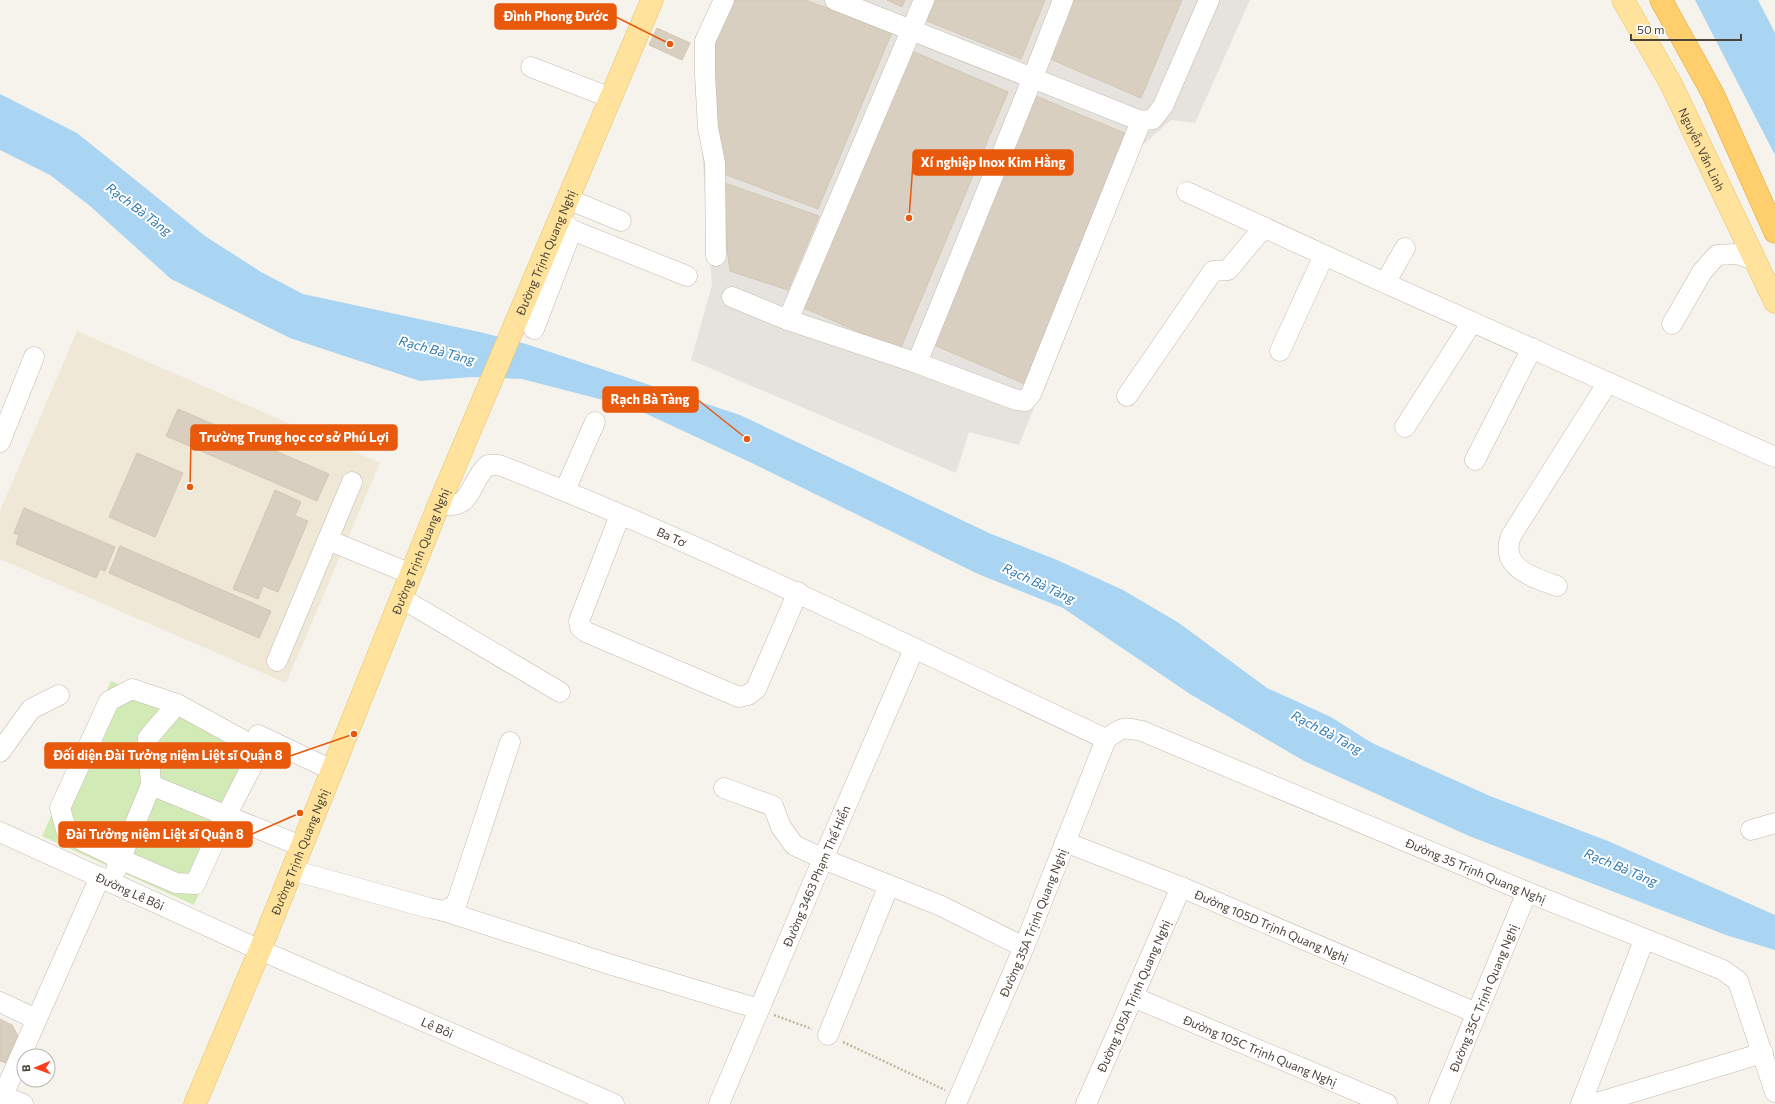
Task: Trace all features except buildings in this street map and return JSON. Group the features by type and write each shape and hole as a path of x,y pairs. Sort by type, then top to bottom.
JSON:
{"highway":[{"path":"1661,0 1713,94 1775,232"}],"main road":[{"name":"Đường Trịnh Quang Nghị","path":"195,1104 260,950 439,504 480,408 527,322 566,224 568,199 652,0"},
{"name":"Nguyễn Văn Linh","path":"1623,0 1671,84 1775,302"}],"street":[{"path":"716,256 715,164 708,128 705,41 724,0"},
{"path":"835,0 1033,77 1141,121 1154,119 1163,106 1209,0"},
{"path":"788,320 924,0"},
{"path":"917,363 1063,0"},
{"path":"531,67 611,98"},
{"path":"732,297 788,320 917,363 1017,400 1025,401 1031,394 1141,121"},
{"path":"1187,192 1385,283 1775,457"},
{"path":"568,199 621,221"},
{"path":"566,224 688,276"},
{"path":"1127,396 1213,271 1228,270 1264,227"},
{"path":"1385,283 1405,248"},
{"path":"1672,324 1702,272 1717,256 1737,254 1755,260"},
{"path":"1280,351 1324,255"},
{"path":"1405,428 1472,322"},
{"path":"1475,460 1532,348"},
{"path":"0,442 34,357"},
{"path":"1557,586 1537,579 1522,571 1514,564 1510,557 1508,544 1511,536 1608,382"},
{"path":"565,490 594,422"},
{"name":"Ba Tơ","path":"439,504 451,506 464,502 483,470 488,465 493,464 565,490 798,592 914,649 1106,739"},
{"path":"277,661 352,482"},
{"path":"620,515 579,621 580,627 586,632 739,697 748,695 756,689 798,592"},
{"path":"328,540 411,574"},
{"path":"401,598 560,692"},
{"name":"Đường 3463 Phạm Thế Hiển","path":"719,1104 758,1009 914,649"},
{"path":"132,689 177,704 250,744 255,760 226,816 195,884 176,884 67,833 60,808 109,701 132,689"},
{"path":"0,752 31,709 59,695"},
{"path":"22,1104 2,1099 36,1019 106,879 120,859 151,785 148,738 177,704"},
{"name":"Đường 35 Trịnh Quang Nghị","path":"1106,739 1119,729 1128,728 1142,732 1644,940 1723,970 1738,981 1775,1092"},
{"path":"258,735 332,770"},
{"name":"Đường 35A Trịnh Quang Nghị","path":"957,1100 1024,947 1106,739"},
{"path":"444,911 456,905 510,742"},
{"path":"151,785 301,846"},
{"path":"724,788 773,806 781,827 794,845 823,859 939,905 1024,947"},
{"path":"1751,830 1775,823"},
{"name":"Đường Lê Bôi","path":"0,832 260,950"},
{"name":"Đường 105D Trịnh Quang Nghị","path":"1066,842 1181,887 1476,1013"},
{"path":"292,870 444,911 609,964 758,1009"},
{"path":"828,1035 889,885"},
{"name":"Đường 105A Trịnh Quang Nghị","path":"1086,1104 1181,887"},
{"name":"Đường 35C Trịnh Quang Nghị","path":"1439,1104 1527,892"},
{"path":"1581,1104 1644,940"},
{"name":"Lê Bôi","path":"260,950 614,1104"},
{"name":"Đường 105C Trịnh Quang Nghị","path":"1133,997 1359,1099 1387,1104"},
{"path":"0,1002 36,1019"},
{"path":"1593,1104 1763,1053"}],"path":[{"path":"758,1009 828,1035 957,1100"}],"shaded area":[{"path":"717,0 1250,0 1195,123 1171,120 1137,150 1019,445 969,432 956,473 691,360 712,285 697,84"},
{"path":"77,331 380,463 286,683 0,559 0,511"}],"green space":[{"path":"111,681 263,750 194,905 42,836"}],"water":[{"path":"1695,0 1758,0 1775,33 1775,155"},
{"name":"Rạch Bà Tàng","path":"0,94 77,133 205,236 261,272 303,294 484,333 526,344 740,415 989,533 1057,560 1123,590 1179,623 1267,688 1331,717 1372,743 1490,796 1608,841 1775,915 1775,950 1726,935 1469,836 1304,761 1190,694 1063,608 978,574 754,464 634,408 522,379 472,377 420,381 290,338 171,279 90,206 50,175 0,150"}],"place":[{"name":"Đình Phong Đước","path":"670,44"},
{"name":"Xí nghiệp Inox Kim Hằng","path":"909,218"},
{"name":"Rạch Bà Tàng","path":"747,439"},
{"name":"Trường Trung học cơ sở Phú Lợi","path":"190,487"},
{"name":"Đối diện Đài Tưởng niệm Liệt sĩ Quận 8","path":"354,734"},
{"name":"Đài Tưởng niệm Liệt sĩ Quận 8","path":"300,813"}]}
